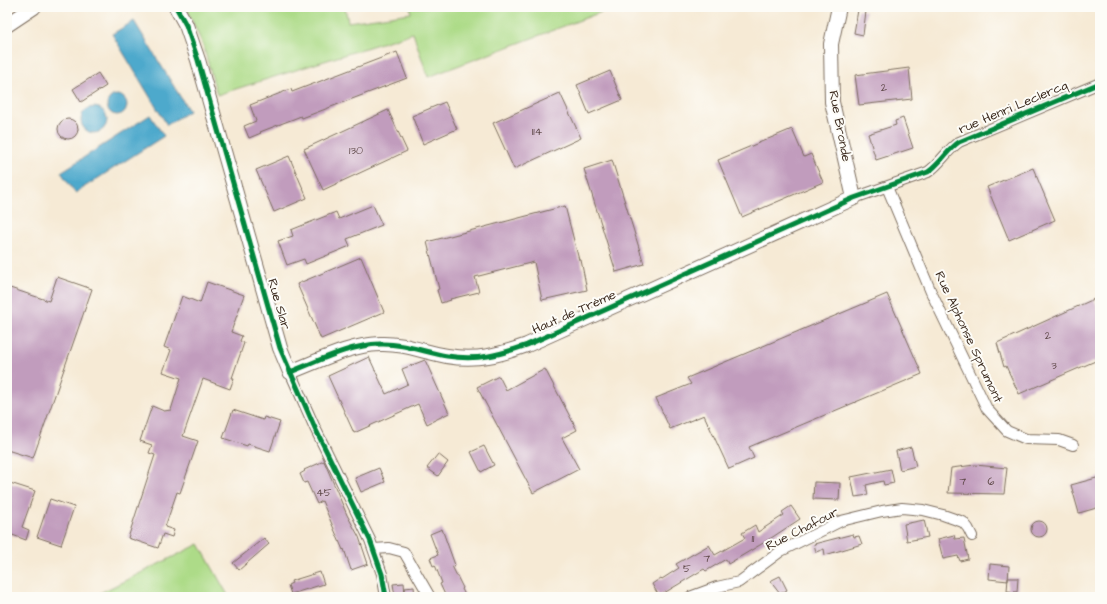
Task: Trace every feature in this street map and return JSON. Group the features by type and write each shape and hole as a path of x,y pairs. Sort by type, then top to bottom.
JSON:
{"street":[{"path":"7,25 34,7"},
{"name":"Rue Slar","path":"176,7 186,25 198,60 280,348 374,549 382,574 386,597"},
{"name":"Rue Bronde","path":"839,7 831,44 832,102 854,198"},
{"name":"rue Henri Leclercq","path":"854,198 928,172 937,166 950,148 959,142 1100,83"},
{"name":"Rue Alphonse Sprumont","path":"887,187 932,292 987,409 1007,432 1026,439 1059,440 1073,445"},
{"name":"Haut de Trème","path":"290,372 354,347 380,344 405,346 447,356 468,358 504,354 534,342 854,198"},
{"name":"Rue Chafour","path":"690,597 717,587 739,582 781,552 841,522 882,511 902,508 924,510 943,515 963,522 972,536"},
{"path":"374,549 389,548 404,552 430,597"}],"green space":[{"path":"186,7 345,7 348,22 411,13 410,7 615,7 428,77 413,33 217,95 203,45"},
{"path":"199,544 229,597 92,597"}],"water":[{"path":"134,21 189,111 167,125 112,34"},
{"path":"117,95 124,98 127,105 124,112 117,115 110,112 107,105 110,98"},
{"path":"94,107 103,111 107,120 103,129 94,133 85,129 81,120 85,111"},
{"path":"150,115 164,136 75,193 61,172"}],"building":[{"path":"858,10 866,11 863,35 854,33"},
{"path":"397,52 407,78 302,118 301,116 260,132 261,133 249,138 244,126 256,121 250,105 291,89 292,92"},
{"path":"909,68 912,99 859,105 855,75"},
{"path":"610,71 622,100 589,114 577,85"},
{"path":"98,73 106,86 81,102 73,89"},
{"path":"560,93 581,138 514,169 493,123"},
{"path":"445,102 457,129 423,144 412,116"},
{"path":"388,110 407,151 323,190 304,149"},
{"path":"903,118 913,148 876,160 868,134 896,125 895,121"},
{"path":"68,119 75,122 78,129 75,136 68,139 61,136 58,129 61,122"},
{"path":"792,129 804,157 811,154 823,182 742,217 718,160"},
{"path":"289,156 307,198 274,212 256,170"},
{"path":"612,160 644,264 616,272 584,169"},
{"path":"1033,168 1055,220 1009,240 987,187"},
{"path":"373,205 382,225 347,239 350,246 306,264 304,259 287,265 278,241 293,236 291,230 336,212 339,219"},
{"path":"565,206 579,260 581,260 587,290 542,300 534,262 475,277 479,292 450,299 451,300 441,303 427,242"},
{"path":"361,257 384,312 321,339 297,284"},
{"path":"57,277 92,289 33,458 7,450 7,287 49,301"},
{"path":"207,282 244,295 231,332 242,336 240,341 244,343 232,378 234,378 230,389 203,379 183,436 198,441 180,493 177,492 165,527 174,530 172,537 163,534 158,548 128,538 155,455 149,453 152,445 140,441 152,406 164,411 171,410 181,378 163,372 171,350 164,347 182,296 200,303"},
{"path":"887,294 922,374 749,447 754,458 729,469 704,415 670,429 656,398 691,384 687,378"},
{"path":"1094,299 1100,314 1100,359 1019,394 1006,366 1004,367 997,343"},
{"path":"369,357 386,394 408,384 402,369 425,360 449,413 427,424 418,404 354,433 328,376"},
{"path":"545,369 577,430 562,438 579,469 533,493 477,387 499,376 506,390"},
{"path":"233,410 263,420 264,417 280,422 270,451 248,444 247,446 223,438"},
{"path":"484,446 494,465 481,472 471,452"},
{"path":"911,447 916,466 900,470 896,451"},
{"path":"438,454 448,462 438,476 427,468"},
{"path":"324,461 347,515 359,537 368,564 351,570 344,549 343,550 322,501 317,504 307,482 304,483 300,474 305,471 304,470"},
{"path":"975,465 1007,468 1004,494 948,493 951,468"},
{"path":"379,468 385,482 361,492 355,478"},
{"path":"891,469 894,483 884,485 883,481 866,485 868,495 855,497 851,477"},
{"path":"1100,477 1100,507 1079,513 1071,485"},
{"path":"7,482 35,491 22,527 29,530 26,540 7,533"},
{"path":"814,482 840,483 839,500 813,499"},
{"path":"50,499 74,507 61,545 37,537"},
{"path":"791,506 800,519 728,564 726,559 706,571 704,569 659,596 652,584 679,568 676,564 709,545 715,555 745,538 742,533 755,525 758,532 784,515 782,512"},
{"path":"924,520 928,537 907,541 904,524"},
{"path":"1039,521 1045,523 1047,529 1045,535 1039,537 1033,535 1031,529 1033,523"},
{"path":"442,529 455,565 452,566 466,597 446,597 440,584 442,583 435,565 433,566 430,558 438,555 430,534"},
{"path":"853,534 854,537 859,536 862,544 825,555 824,549 816,552 814,544"},
{"path":"954,535 955,539 964,538 968,559 960,561 958,556 943,559 938,539"},
{"path":"264,538 269,544 239,570 233,563"},
{"path":"990,564 1009,566 1008,581 989,579"},
{"path":"320,572 324,584 291,594 288,585 292,583 291,581"},
{"path":"780,576 787,590 780,594 770,581"},
{"path":"1008,578 1018,578 1017,592 1007,591"},
{"path":"404,583 405,595 395,596 393,584"},
{"path":"414,587 415,597 406,597 405,588"}],"cycle path":[{"path":"176,7 186,25 198,60 280,348 315,428 370,540 382,574 386,597"},
{"path":"290,372 334,354 368,345 397,345 447,356 468,358 507,352 527,345 854,198 928,172 937,165 959,142 1100,83"}]}
